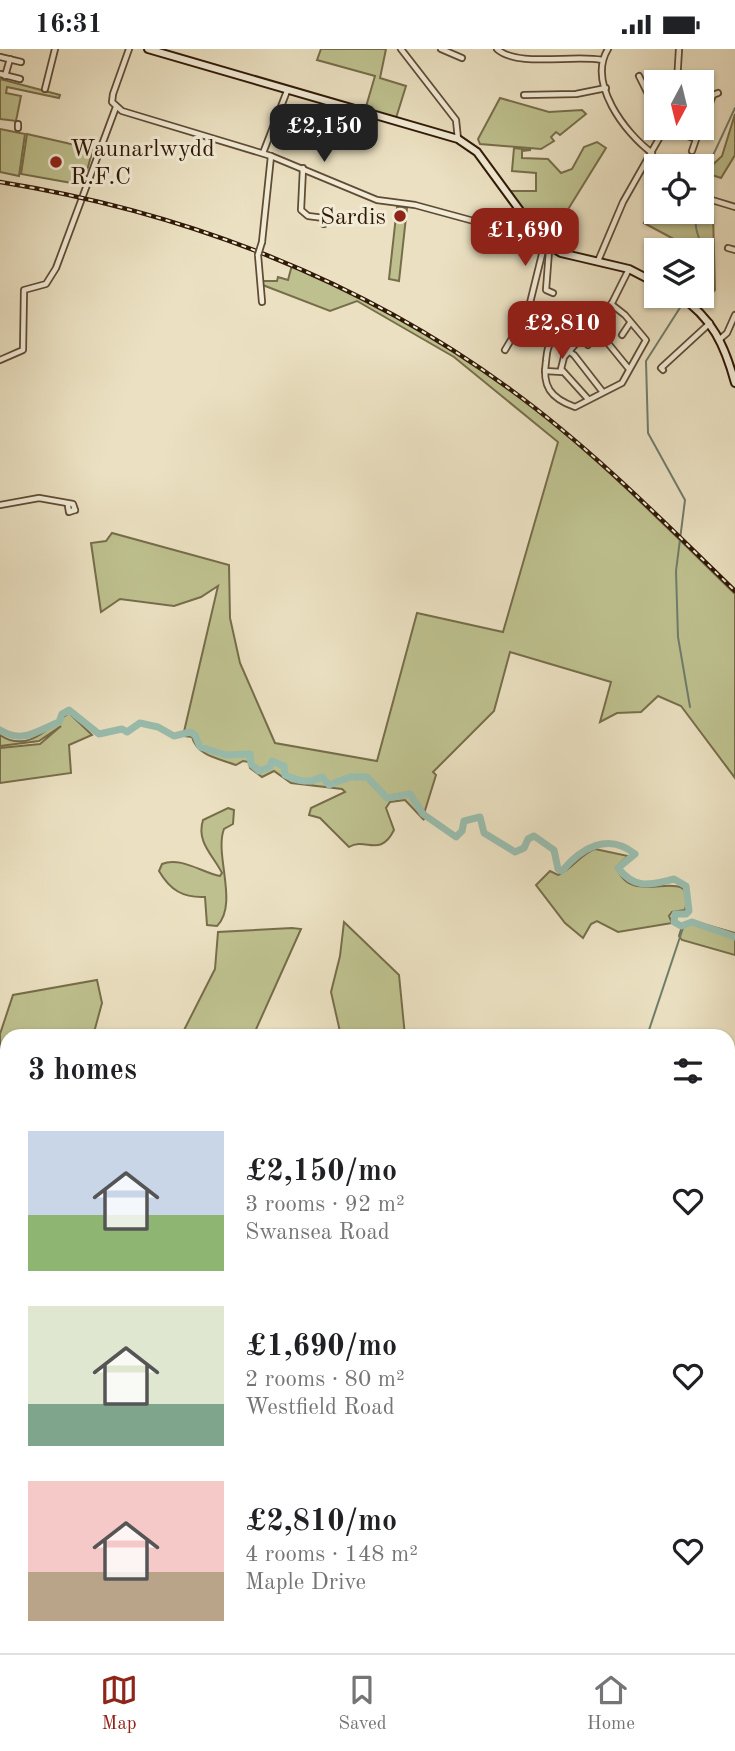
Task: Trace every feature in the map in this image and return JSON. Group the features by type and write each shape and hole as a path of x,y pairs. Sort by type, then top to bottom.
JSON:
{"main road":[{"path":"148,49 458,139 477,152 547,248 629,269 644,276"},
{"path":"696,308 710,322 720,338 735,383"}],"street":[{"path":"47,86 55,49"},
{"path":"0,360 23,351 23,290 46,284 56,268 116,107 113,94 129,49"},
{"path":"440,49 457,51 462,58"},
{"path":"497,49 511,57 583,57 602,60"},
{"path":"608,49 602,60 602,78 620,121 652,153"},
{"path":"678,70 679,49"},
{"path":"402,50 456,120 458,139"},
{"path":"0,57 21,62"},
{"path":"10,59 3,75 20,79"},
{"path":"639,76 644,86"},
{"path":"524,95 576,94 606,87"},
{"path":"262,153 287,91"},
{"path":"116,107 138,118 271,156 377,200 430,209 521,237 547,248"},
{"path":"598,261 624,202 659,140"},
{"path":"692,151 696,140"},
{"path":"262,302 258,255 262,242 271,156"},
{"path":"303,168 301,209 308,216 324,219"},
{"path":"714,201 735,207"},
{"path":"521,237 534,231"},
{"path":"547,248 546,290 553,293"},
{"path":"505,350 528,311 547,248"},
{"path":"728,248 735,250"},
{"path":"629,269 598,331 629,369"},
{"path":"603,391 570,351 556,341 550,342 545,371 547,388 575,407 618,386 646,340 611,304"},
{"path":"549,309 551,316 563,328 588,345"},
{"path":"562,372 564,357 578,337 584,313"},
{"path":"720,338 727,333 735,315"},
{"path":"660,368 710,322"},
{"path":"621,335 630,323"},
{"path":"545,371 562,372 588,399"},
{"path":"0,505 38,498 68,506"}],"green space":[{"path":"321,49 386,49 380,78 406,86 396,118 365,110 375,76 317,60"},
{"path":"0,79 60,95 59,98 7,87 6,93 21,96 16,121 0,119"},
{"path":"500,98 549,112 582,110 586,114 560,135 556,132 551,137 554,141 541,149 480,144 478,139"},
{"path":"735,114 735,155 721,178 714,176 714,164 722,156"},
{"path":"0,129 25,134 19,176 0,172"},
{"name":"Waunarlwydd R.F.C","path":"27,134 93,149 83,185 21,174"},
{"path":"597,142 606,148 567,211 523,211 509,191 536,191 536,173 512,171 514,148 531,150 522,151 522,158 548,159 561,173 572,169 584,147"},
{"path":"397,207 407,208 399,281 389,279"},
{"path":"646,224 713,224 714,238 672,238"},
{"path":"292,265 415,326 518,395 614,477 735,594 735,778 681,706 658,696 641,712 617,713 600,722 611,682 510,652 494,711 433,772 436,775 424,820 405,800 390,802 386,808 394,830 389,838 378,845 361,844 349,847 320,818 309,815 311,808 345,792 342,789 291,783 274,771 262,777 250,768 249,762 243,761 236,765 216,759 199,749 192,737 183,736 218,586 201,597 174,606 120,599 101,612 91,543 106,541 112,533 229,565 230,618 240,663 275,743 377,761 417,613 503,632 558,442 454,357 357,301 330,311 260,284 260,281 277,281 278,277 288,280"},
{"path":"69,713 92,735 69,745 71,773 0,783 0,748 40,744 61,726 39,741 0,746 0,735 10,740 29,740"},
{"path":"228,808 234,810 233,824 224,829 222,839 226,905 217,926 207,925 205,897 190,896 178,891 159,871 162,864 176,862 220,876 222,873 206,848 201,828 203,820"},
{"path":"595,849 628,856 617,866 624,879 635,885 682,888 686,895 685,910 672,912 669,916 672,923 618,932 597,921 591,924 583,938 565,923 536,885 550,871 558,875"},
{"path":"693,921 735,933 735,955 682,940 679,936 683,923"},
{"path":"344,922 399,975 404,1029 339,1029 331,992 340,956"},
{"path":"301,929 256,1029 185,1029 215,969 218,932"},
{"path":"97,980 102,1003 95,1029 2,1029 13,995"}],"waterway":[{"path":"714,154 735,108"},
{"path":"696,224 699,238"},
{"path":"680,308 646,361 648,433 685,500 676,571 678,637 690,707"},
{"path":"0,730 15,736 30,735 59,722 62,714 69,710 99,734 122,729 127,732 140,723 158,727 174,736 190,732 195,735 200,747 226,755 250,754 251,764 259,771 270,767 272,761 284,766 285,775 303,781 322,777 329,785 350,777 367,777 387,798 410,794 423,814 456,837 462,831 464,821 480,817 484,833 515,852 524,848 528,839 534,836 554,850 558,869 562,871 586,850 615,844 635,854 618,868 631,880 644,884 674,879 686,886 689,911 686,914 675,914 674,922 681,926 692,922 735,937"},
{"path":"649,1029 684,925"}],"railway":[{"path":"0,182 69,195 203,232 331,283 393,315 453,350 511,390 570,436 735,591"}],"place":[{"name":"Waunarlwydd R.F.C","path":"56,162"},
{"name":"Sardis","path":"400,216"}]}
